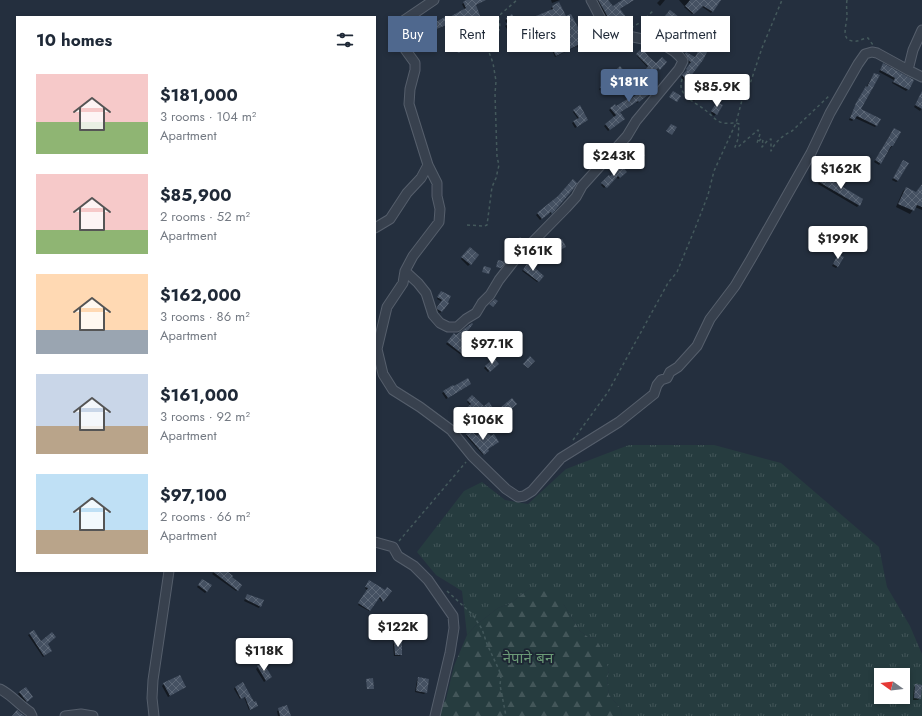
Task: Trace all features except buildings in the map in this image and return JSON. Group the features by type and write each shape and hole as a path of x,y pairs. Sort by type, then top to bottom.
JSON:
{"street":[{"path":"434,0 403,21 398,34 402,45 415,63 409,104 428,165 437,183 440,222 412,256 405,271 403,283 387,307 377,349 383,374 393,390 420,407 451,430 472,456 506,489 518,497 524,496 532,491 561,458 619,422 654,394 657,384 661,380 667,378 670,372 678,367 697,346 710,319 752,259 811,153 830,113 865,54 874,52 882,55 922,77"},
{"path":"590,0 600,16"},
{"path":"908,70 913,50 922,30"},
{"path":"405,271 426,293 433,315 440,323 448,327 456,327 476,313 513,262 548,228 576,197 582,186 627,136 641,115 679,69 683,61 679,55 668,47 633,38"},
{"path":"376,227 390,218 407,193 421,178 428,165"},
{"path":"376,542 393,547 398,556 414,566 428,580 453,616 454,628 450,653 434,716"},
{"path":"154,716 152,698 153,680 169,572"},
{"path":"0,689 8,693 11,698 18,701 23,708 30,712 32,716"},
{"path":"65,716 81,714 93,716"}],"path":[{"path":"467,224 487,225 488,207 499,164 497,157 496,81 493,63 486,44 496,36 500,28 499,16 517,0"},
{"path":"572,442 608,392 668,284 677,272 701,214 714,171 736,123 742,100 750,84 762,48 782,0"},
{"path":"847,0 847,18 845,28 846,36 850,41 854,42 868,38 872,44 874,52"},
{"path":"633,27 641,22 653,11"},
{"path":"683,92 704,109 710,116 718,121 723,123 736,123"},
{"path":"736,123 739,124 738,139 735,147 738,147 758,130 760,134 757,143 763,139 762,147 768,140 771,139 771,150 775,143 785,134 792,131 832,94"},
{"path":"393,547 472,456"},
{"path":"446,590 473,615 482,629 501,676 500,685 506,716"}],"green space":[{"path":"629,445 714,445 781,463 879,547 887,587 910,626 922,654 922,716 622,716 620,708 609,695 607,681 609,670 595,638 588,637 580,631 564,605 530,588 511,603 498,608 476,625 467,635 462,591 436,575 417,552 464,491 482,482 505,500 528,504 566,469"},
{"name":"नेपाने बन","path":"537,587 550,591 564,605 580,631 588,637 595,638 600,646 609,670 607,681 609,695 620,708 622,716 436,716 446,699 454,666 467,635 476,625 498,608 511,603 530,588"}]}
